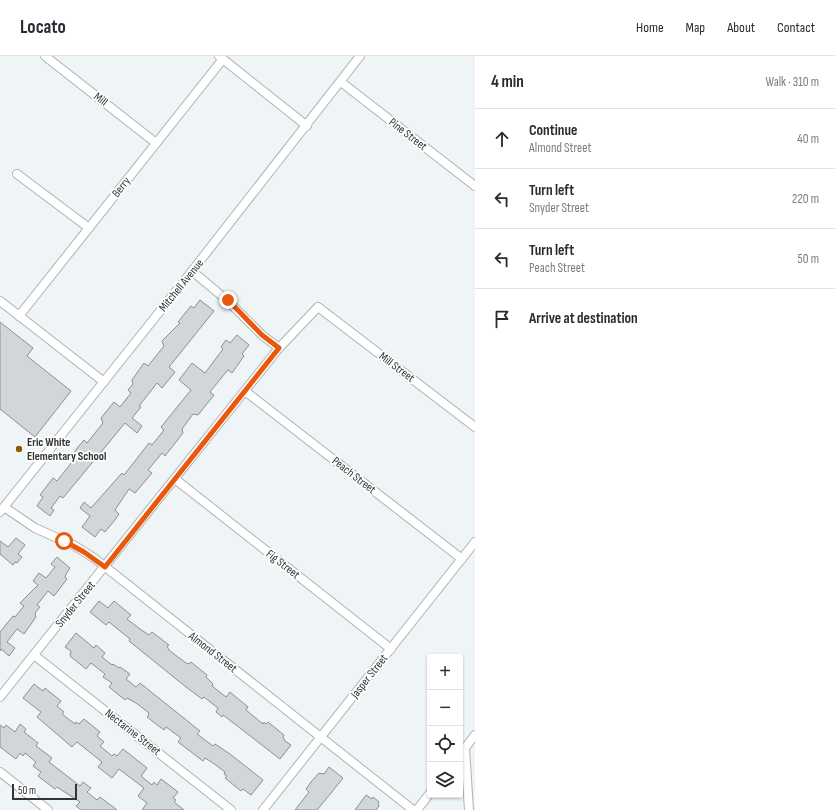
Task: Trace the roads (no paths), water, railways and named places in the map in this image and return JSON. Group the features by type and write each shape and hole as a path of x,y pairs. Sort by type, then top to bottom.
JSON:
{"street":[{"name":"Mill","path":"45,56 156,143"},
{"name":"Mitchell Avenue","path":"2,509 307,126 360,56"},
{"name":"Berry","path":"19,316 156,143 221,58"},
{"path":"221,58 307,126"},
{"name":"Pine Street","path":"341,82 475,186"},
{"path":"17,174 89,228"},
{"path":"192,271 228,300 262,335 279,348"},
{"path":"0,301 104,382"},
{"name":"Snyder Street","path":"0,697 279,348 318,307"},
{"name":"Mill Street","path":"318,307 475,427"},
{"name":"Peach Street","path":"245,391 462,559"},
{"name":"Fig Street","path":"175,479 391,649"},
{"name":"Almond Street","path":"2,509 28,524 75,546 105,567 413,810"},
{"name":"Jasper Street","path":"263,810 475,542"},
{"name":"Nectarine Street","path":"34,655 231,810"},
{"path":"463,750 475,735"},
{"path":"463,759 469,810"},
{"path":"0,772 48,810"},
{"path":"417,810 427,797"}],"place":[{"name":"Eric White Elementary School","path":"19,449"}]}
